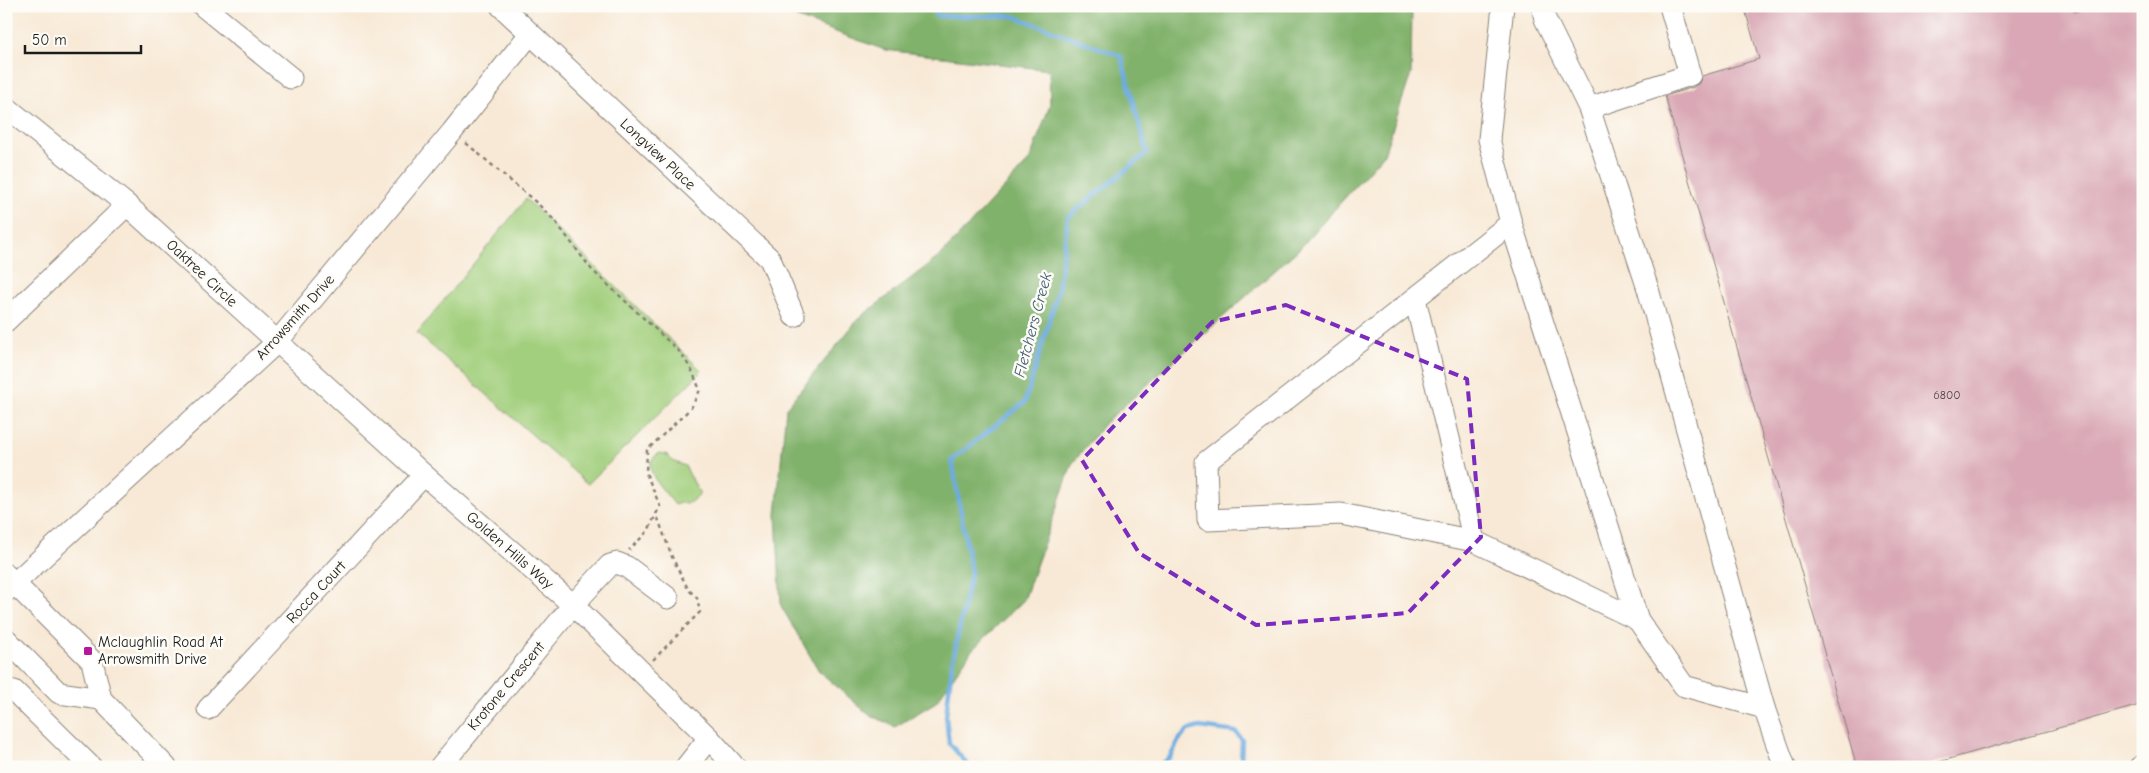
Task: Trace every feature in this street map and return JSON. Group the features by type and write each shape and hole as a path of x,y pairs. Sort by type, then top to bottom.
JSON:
{"street":[{"path":"203,6 291,78"},
{"name":"Longview Place","path":"501,6 770,259 794,316"},
{"path":"1503,6 1489,139 1510,223 1638,620 1684,686 1764,708"},
{"path":"1542,6 1546,19 1589,108 1648,289 1764,708 1785,767"},
{"path":"1589,108 1690,75 1670,6"},
{"name":"Arrowsmith Drive","path":"9,583 277,342 452,132 530,34"},
{"name":"Oaktree Circle","path":"6,107 127,205 277,342"},
{"path":"6,321 127,205"},
{"path":"1510,223 1206,462 1208,520 1341,514 1474,541 1638,620"},
{"path":"1415,299 1474,541"},
{"name":"Golden Hills Way","path":"277,342 424,475 573,605 709,738 735,767"},
{"name":"Rocca Court","path":"208,710 424,475"},
{"name":"Krotone Crescent","path":"440,767 573,605 610,566 617,563 621,564"},
{"path":"621,564 627,566 668,598"},
{"path":"9,583 92,661 101,699 166,767"},
{"path":"6,639 59,693 101,699"},
{"path":"6,690 14,690 92,767"},
{"path":"686,767 709,738"}],"path":[{"path":"452,132 555,221 592,270 681,353 692,371 700,390 691,408 647,450 646,473 660,506 648,531 630,549 621,564"}],"highlighted area":[{"path":"1286,305 1467,379 1481,537 1408,613 1256,625 1139,553 1082,460 1212,322"}],"green space":[{"path":"765,6 1412,6 1411,74 1384,154 1300,248 1105,423 1072,464 1024,600 972,650 936,702 895,727 868,714 819,671 781,606 776,515 786,408 859,318 940,256 1029,161 1050,105 1049,70 885,50"},
{"path":"526,199 702,371 588,484 417,333"},
{"path":"660,453 666,454 673,461 685,466 700,494 689,503 675,505 655,479 651,471 651,464 653,458"}],"building":[{"path":"1744,6 2073,6 2074,12 2093,6 2143,6 2143,704 1921,767 1857,767 1665,96 1694,87 1699,83 1702,76 1759,59"}],"waterway":[{"name":"Fletchers Creek","path":"931,6 937,16 1013,16 1121,56 1147,153 1068,217 1058,291 1025,402 952,460 971,572 952,664 946,716 949,743 970,767"},
{"name":"Fletchers Creek","path":"1157,767 1170,757 1179,740 1188,730 1200,727 1236,732 1242,740 1241,762 1243,767"}],"place":[{"name":"Mclaughlin Road At Arrowsmith Drive","path":"88,651"}]}
